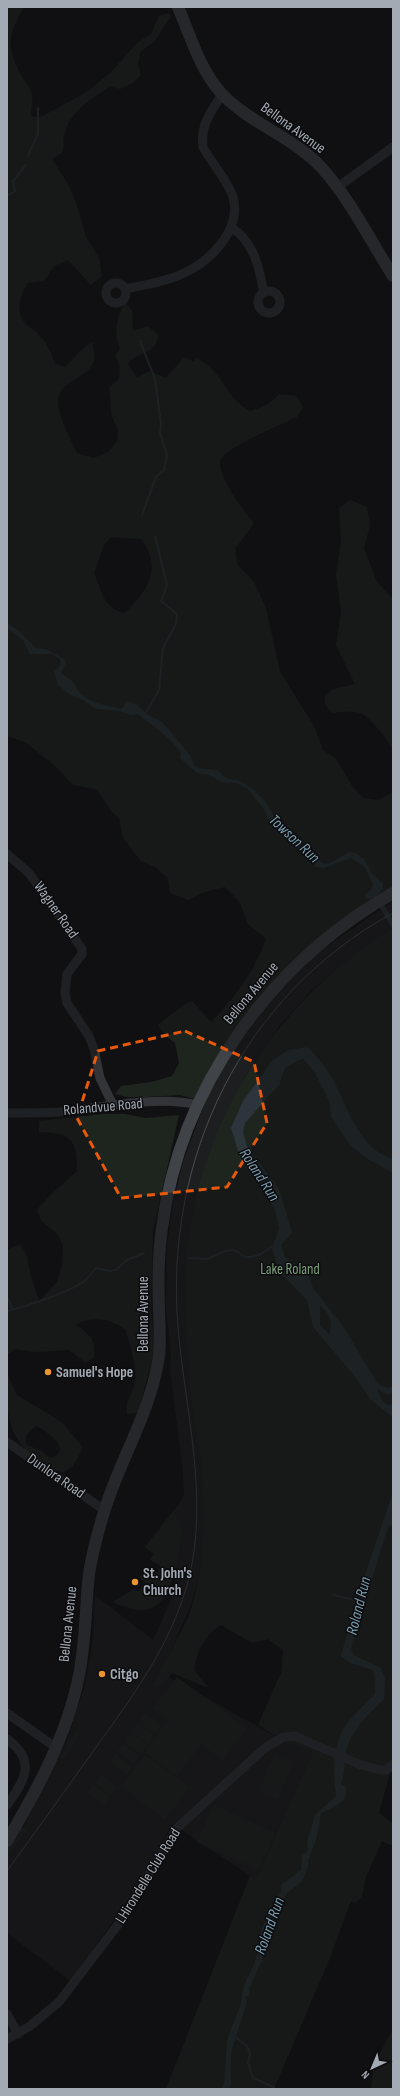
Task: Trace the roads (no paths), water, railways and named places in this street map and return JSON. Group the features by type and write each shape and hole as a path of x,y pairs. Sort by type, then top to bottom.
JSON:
{"main road":[{"name":"Bellona Avenue","path":"178,7 198,59 222,94 237,107 309,156 338,187 393,276"},
{"name":"Bellona Avenue","path":"7,1841 55,1747 68,1716 78,1679 90,1567 104,1510 146,1409 155,1377 160,1353 158,1268 162,1226 175,1168 184,1138 198,1105 231,1043 273,989 330,936 365,910 393,893"}],"street":[{"path":"125,289 183,274 196,267 220,245 231,227 234,214 232,196 202,147 205,123 222,94"},
{"path":"338,187 393,147"},
{"path":"231,227 244,237 251,249 264,293"},
{"name":"Wagner Road","path":"7,854 30,873 82,949 82,954 67,974 65,993 67,1003 89,1036 94,1049 100,1078 113,1105"},
{"name":"Rolandvue Road","path":"7,1113 58,1112 113,1105 183,1101 198,1105"},
{"name":"Dunlora Road","path":"7,1442 104,1510"},
{"path":"7,1713 55,1747"},
{"name":"LHirondelle Club Road","path":"7,2038 18,2034 41,2019 60,2002 120,1922 173,1834 208,1798 266,1747 284,1737 295,1736 361,1765 386,1770 393,1764"},
{"path":"7,1739 21,1753 26,1761 26,1769 20,1786 7,1805"},
{"path":"7,2014 18,2034"}],"water":[{"name":"Towson Run","path":"7,623 19,631 36,648 48,650 64,659 66,663 61,673 74,683 77,690 88,699 122,709 127,701 136,704 147,714 162,722 191,756 194,766 202,769 217,770 225,777 240,781 252,789 268,806 277,825 288,833 298,844 307,848 322,863 328,864 350,852 355,853 364,859 372,873 383,884 383,889 378,894 393,920 393,930 374,897 369,899 366,898 365,894 371,890 373,884 364,866 351,858 324,868 316,867 313,859 306,851 297,848 270,823 264,809 248,789 237,783 222,782 209,775 197,773 180,758 181,753 171,741 138,714 131,715 119,711 96,709 83,700 71,695 58,685 54,672 61,664 60,659 52,654 30,654 23,640 7,628"},
{"name":"Roland Run","path":"308,1047 322,1062 329,1073 361,1135 380,1154 393,1159 393,1173 366,1158 351,1146 331,1117 330,1103 315,1073 303,1058 285,1068 279,1085 245,1123 243,1132 247,1146 279,1189 292,1233 281,1245 285,1257 308,1274 313,1288 343,1326 377,1383 387,1388 393,1386 393,1393 388,1395 377,1389 382,1400 387,1405 393,1404 393,1417 371,1400 353,1374 313,1327 307,1300 279,1271 272,1248 279,1229 276,1212 261,1185 242,1163 231,1128 243,1101 273,1060 288,1050","holes":["320,1306 330,1318 331,1327 329,1334 320,1325"]},
{"name":"Roland Run","path":"393,1492 393,1524 388,1527 364,1605 357,1621 351,1649 354,1655 381,1668 385,1678 384,1699 361,1723 348,1744 341,1783 342,1786 345,1785 345,1797 339,1804 321,1814 316,1840 302,1881 287,1893 270,1927 262,1959 263,1962 261,1962 249,1989 249,1996 245,1997 247,2002 231,2052 231,2085 229,2089 222,2089 224,2084 227,2040 241,2003 244,1985 254,1965 260,1943 259,1938 262,1928 281,1891 282,1884 301,1870 302,1856 308,1850 307,1842 315,1815 336,1796 334,1768 336,1750 342,1732 353,1716 375,1694 375,1678 373,1670 350,1663 341,1656 355,1605"}],"waterway":[{"path":"28,156 38,134 38,108"},
{"path":"7,196 15,191 13,181 26,165"},
{"path":"140,341 155,379 161,424 160,433 167,455 164,470 156,477 142,515"},
{"path":"145,714 159,690 163,648 176,624 177,614 161,601 167,585 155,536"},
{"path":"189,1258 207,1259 225,1251 234,1250 245,1257 251,1257 261,1254 274,1245"},
{"path":"7,1311 46,1299 77,1286 96,1268 109,1271 116,1270 127,1260 144,1253"},
{"path":"7,1297 13,1310"},
{"name":"Roland Run","path":"333,1595 359,1601"},
{"path":"234,2036 247,2046 250,2053 248,2063 253,2078 274,2087"}],"tram line":[{"path":"7,1871 137,1689 162,1647 182,1602 189,1578 195,1547 197,1516 196,1484 194,1453 178,1327 177,1264 184,1203 200,1144 224,1088 255,1036 294,989 340,947 393,913"}],"place":[{"name":"Samuel's Hope","path":"48,1372"},
{"name":"St. John's Church","path":"135,1582"},
{"name":"Citgo","path":"102,1674"}],"park label":[{"name":"Lake Roland","path":"290,1269"}]}
